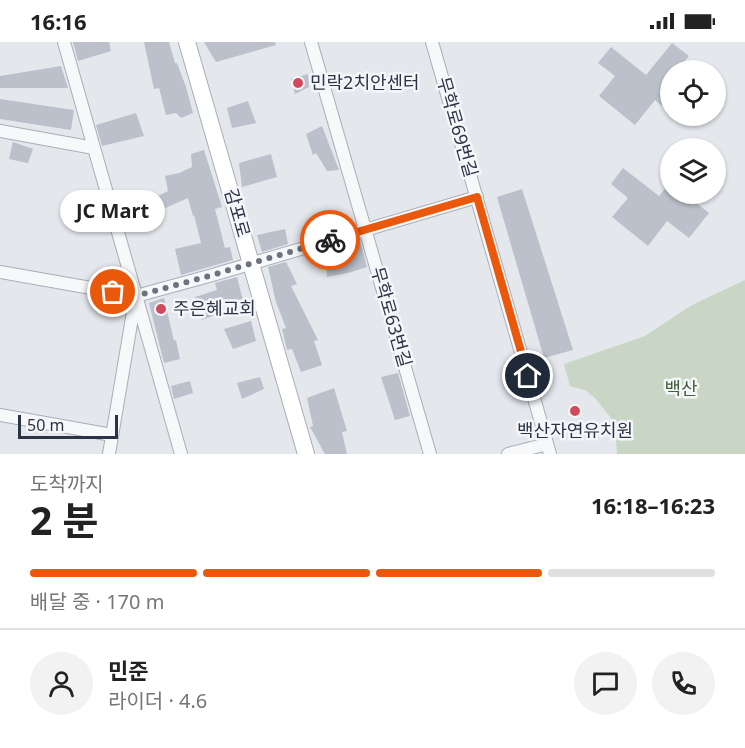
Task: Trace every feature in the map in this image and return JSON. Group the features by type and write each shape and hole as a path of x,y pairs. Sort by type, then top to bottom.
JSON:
{"street":[{"path":"64,42 181,454"},
{"name":"감포로","path":"187,42 306,454"},
{"name":"무학로63번길","path":"311,42 430,454"},
{"name":"무학로69번길","path":"432,42 549,449"},
{"path":"0,131 94,148"},
{"path":"0,272 136,296 477,197"},
{"path":"109,454 136,296"},
{"path":"0,415 112,435"},
{"path":"508,454 549,449"}],"green space":[{"name":"백산","path":"745,280 745,454 617,454 615,423 595,398 585,390 570,386 564,364 645,336 692,305"}],"building":[{"path":"73,42 109,42 111,51 78,61"},
{"path":"144,42 169,42 193,113 181,118 176,113 166,115 159,88 154,89"},
{"path":"204,42 275,42 276,45 216,62"},
{"path":"672,43 689,56 686,60 660,60 660,104 655,100 635,125 599,96 615,76 598,63 611,47 646,75"},
{"path":"61,66 68,88 0,88 0,76"},
{"path":"308,74 309,87 295,94 291,79"},
{"path":"0,99 74,110 71,130 0,119"},
{"path":"248,101 256,123 232,128 227,108"},
{"path":"136,113 144,136 102,146 96,125"},
{"path":"322,126 339,170 327,171 316,153 313,155 306,134"},
{"path":"13,142 33,149 28,163 9,159"},
{"path":"204,150 222,207 215,209 225,248 230,247 233,260 181,275 175,249 201,243 194,215 188,198 161,210 158,196 168,191 165,176 192,167 191,154"},
{"path":"271,154 277,177 242,187 239,163"},
{"path":"623,168 660,195 660,204 698,204 709,213 689,238 667,221 648,246 612,217 628,198 611,184"},
{"path":"522,189 573,350 544,358 497,197"},
{"path":"285,229 288,244 262,252 257,235"},
{"path":"360,240 367,267 327,277 326,255 340,246"},
{"path":"286,262 297,284 291,286 318,340 314,341 322,365 301,372 292,349 287,350 282,329 286,328 276,302 268,267"},
{"path":"237,277 243,300 215,303 218,314 202,320 195,297 217,290 215,283"},
{"path":"164,298 180,359 164,363 149,303"},
{"path":"251,321 256,341 233,349 224,329"},
{"path":"398,373 410,416 395,420 381,377"},
{"path":"260,377 264,389 242,399 237,383"},
{"path":"190,381 193,393 174,399 171,386"},
{"path":"334,388 347,431 342,432 347,454 325,454 310,427 313,426 307,398"}],"way so far":[{"path":"113,292 136,296 330,240"}],"place":[{"name":"민락2치안센터","path":"298,83"},
{"name":"JC Mart","path":"113,292"},
{"name":"주은혜교회","path":"161,309"},
{"name":"백산자연유치원","path":"575,411"}],"route":[{"path":"330,240 477,197 528,376"}]}
